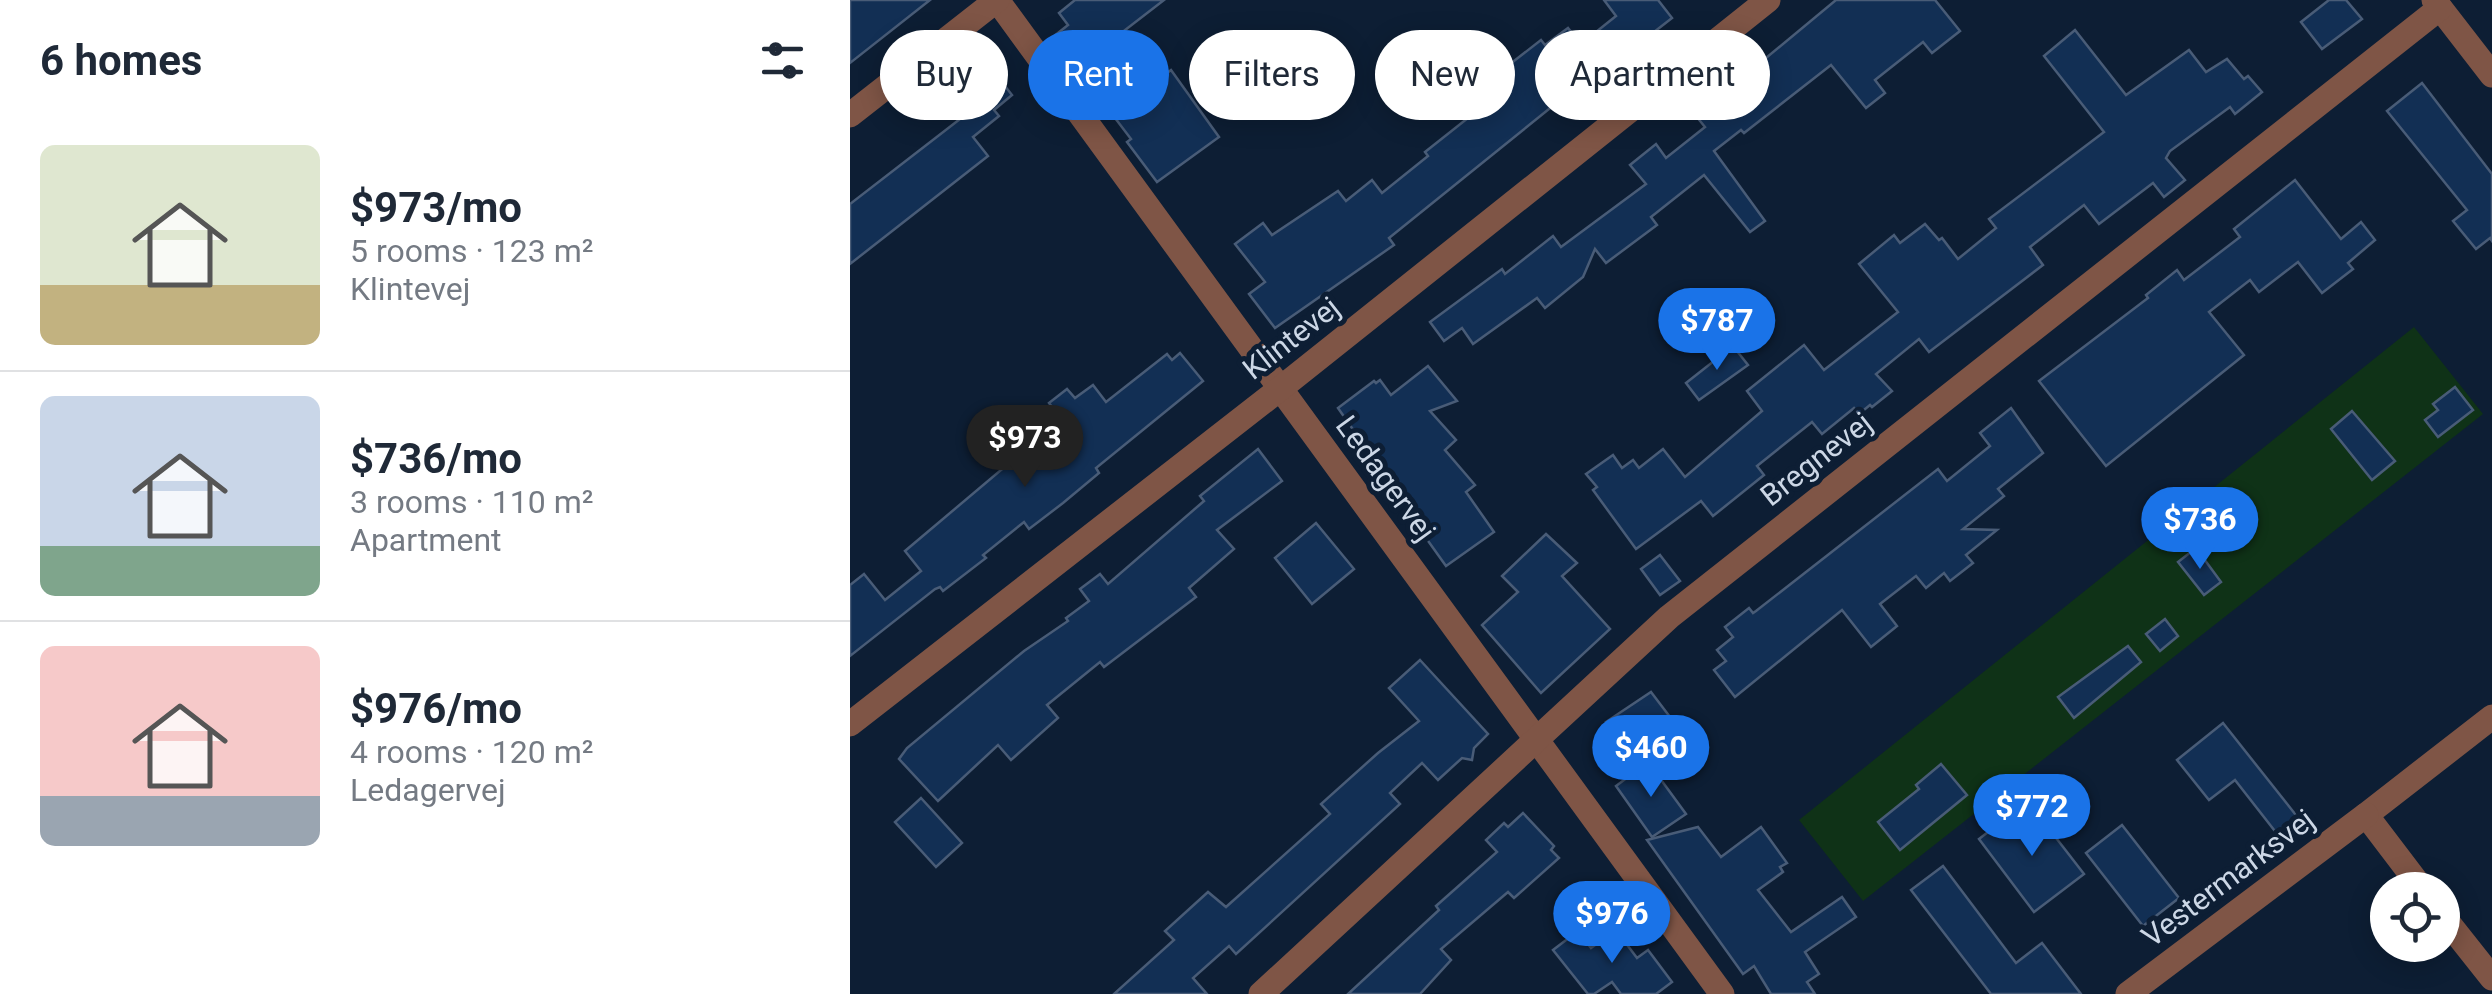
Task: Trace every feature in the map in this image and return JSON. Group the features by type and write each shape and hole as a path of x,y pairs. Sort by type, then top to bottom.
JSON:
{"street":[{"path":"850,116 997,0"},
{"name":"Ledagervej","path":"997,0 1722,994"},
{"name":"Klintevej","path":"850,724 1281,388 1768,0"},
{"path":"2437,4 2491,72"},
{"name":"Bregnevej","path":"1261,994 1669,617 2437,4"},
{"name":"Vestermarksvej","path":"2128,994 2492,716"},
{"path":"2366,815 2409,872"},
{"path":"2460,938 2492,978"}],"green space":[{"path":"2414,327 2483,414 1863,901 1799,820"}],"building":[{"path":"850,0 930,0 892,30 880,30 880,39 850,63"},
{"path":"1075,0 1164,0 1125,30 1062,30 1068,25 1059,13"},
{"path":"1604,0 1658,0 1672,18 1657,30 1598,30 1616,16"},
{"path":"1836,0 1935,0 1960,31 1932,53 1923,42 1875,80 1885,93 1866,108 1831,65 1770,113 1770,55"},
{"path":"2329,0 2346,0 2362,19 2322,49 2301,22"},
{"path":"2075,30 2126,95 2189,50 2206,72 2227,59 2262,92 2235,114 2230,107 2170,151 2166,158 2185,180 2164,197 2153,183 2099,224 2084,205 2030,247 2043,265 1929,352 1919,339 1876,374 1892,391 1872,407 1859,414 1854,408 1822,434 1812,422 1757,466 1764,475 1713,516 1701,501 1636,549 1593,490 1597,487 1586,474 1613,455 1622,468 1633,460 1639,468 1663,449 1685,477 1762,411 1747,391 1804,345 1824,370 1898,312 1859,264 1894,235 1900,243 1925,224 1958,259 1996,228 1989,219 2104,132 2044,56"},
{"path":"1535,45 1535,120 1389,238 1394,245 1275,328 1249,294 1265,282 1235,244 1263,223 1272,235 1338,191 1346,201 1372,180 1382,193 1465,120 1515,120 1515,60"},
{"path":"1169,71 1189,95 1189,120 1207,120 1219,137 1157,182 1127,142 1131,139 1117,120 1169,120"},
{"path":"2422,83 2492,174 2492,241 2490,238 2476,249 2453,221 2467,210 2387,111"},
{"path":"959,120 994,120 973,137 988,156 850,264 850,204"},
{"path":"1699,120 1761,120 1714,151 1765,221 1750,232 1704,175 1651,217 1657,225 1606,263 1595,249 1583,277 1545,308 1537,298 1473,344 1462,328 1444,341 1430,322 1502,269 1505,274 1553,236 1561,247 1646,184 1630,165 1656,144 1666,158 1705,127"},
{"path":"2295,180 2341,239 2361,222 2375,240 2348,263 2353,269 2322,293 2298,262 2259,292 2250,280 2209,312 2244,355 2106,466 2039,381 2148,298 2146,295 2177,270 2184,280 2240,237 2234,229"},
{"path":"1733,346 1748,365 1699,400 1686,383"},
{"path":"1180,353 1203,381 1096,468 1099,473 1063,503 1029,529 1024,522 983,555 986,558 943,591 940,587 935,589 850,656 850,585 864,574 885,600 921,571 905,551 1001,470 1065,424 1049,403 1067,389 1075,398 1093,385 1106,402 1167,354 1172,360"},
{"path":"1428,366 1457,401 1430,411 1456,440 1445,450 1475,485 1466,492 1494,532 1446,566 1401,503 1407,497 1377,464 1338,408 1374,381 1380,380 1391,395"},
{"path":"2455,387 2473,410 2438,437 2425,420 2438,410 2433,404"},
{"path":"2011,408 2043,453 1998,489 2004,496 1963,529 1997,530 1966,555 1973,563 1950,581 1944,573 1926,588 1916,576 1880,604 1897,626 1871,647 1842,610 1735,697 1714,670 1726,661 1717,650 1733,637 1725,627 1749,608 1753,613 1756,611 1938,469 1947,481 1990,446 1980,433"},
{"path":"2352,411 2395,461 2372,480 2331,429"},
{"path":"1258,449 1282,481 1217,530 1234,549 1189,588 1196,597 1104,667 1100,662 1047,705 1058,718 1011,760 998,745 938,801 899,759 907,748 1024,651 1068,621 1066,618 1089,601 1080,589 1100,574 1108,584 1204,501 1200,496"},
{"path":"1316,523 1354,569 1312,604 1275,558"},
{"path":"1546,534 1577,563 1562,576 1610,629 1541,693 1482,625 1518,592 1502,576"},
{"path":"2196,548 2221,582 2204,595 2178,562"},
{"path":"1660,555 1680,581 1660,595 1641,569"},
{"path":"2165,619 2178,636 2160,651 2146,634"},
{"path":"2128,646 2141,662 2074,718 2058,697"},
{"path":"1420,660 1488,734 1474,748 1472,760 1462,758 1438,780 1422,763 1390,793 1400,804 1236,954 1229,946 1193,978 1207,994 1114,994 1174,940 1165,931 1208,892 1226,907 1330,814 1321,804 1419,721 1389,688"},
{"path":"1651,692 1670,717 1666,720 1672,727 1633,757 1606,722"},
{"path":"2223,723 2299,819 2278,835 2235,780 2209,800 2177,760"},
{"path":"1648,762 1686,814 1652,837 1616,786"},
{"path":"1941,764 1967,795 1900,850 1878,822 1919,789 1916,785"},
{"path":"921,798 962,843 936,867 895,822"},
{"path":"2036,812 2084,874 2034,912 1979,839 2010,815 2018,826"},
{"path":"1523,813 1554,846 1551,850 1559,858 1514,898 1508,892 1441,949 1451,960 1420,994 1348,994 1497,852 1486,840 1504,823 1508,827"},
{"path":"2122,825 2179,898 2143,926 2086,853"},
{"path":"1698,827 1721,857 1761,827 1787,863 1780,867 1783,872 1758,890 1791,932 1842,897 1856,917 1805,952 1819,974 1807,982 1815,994 1771,994 1754,966 1743,974 1647,840"},
{"path":"1943,866 2016,963 2042,943 2081,994 1991,994 1911,890"},
{"path":"1616,930 1637,958 1648,950 1672,982 1656,994 1621,994 1612,982 1588,994 1553,950 1578,931 1591,948"}]}
